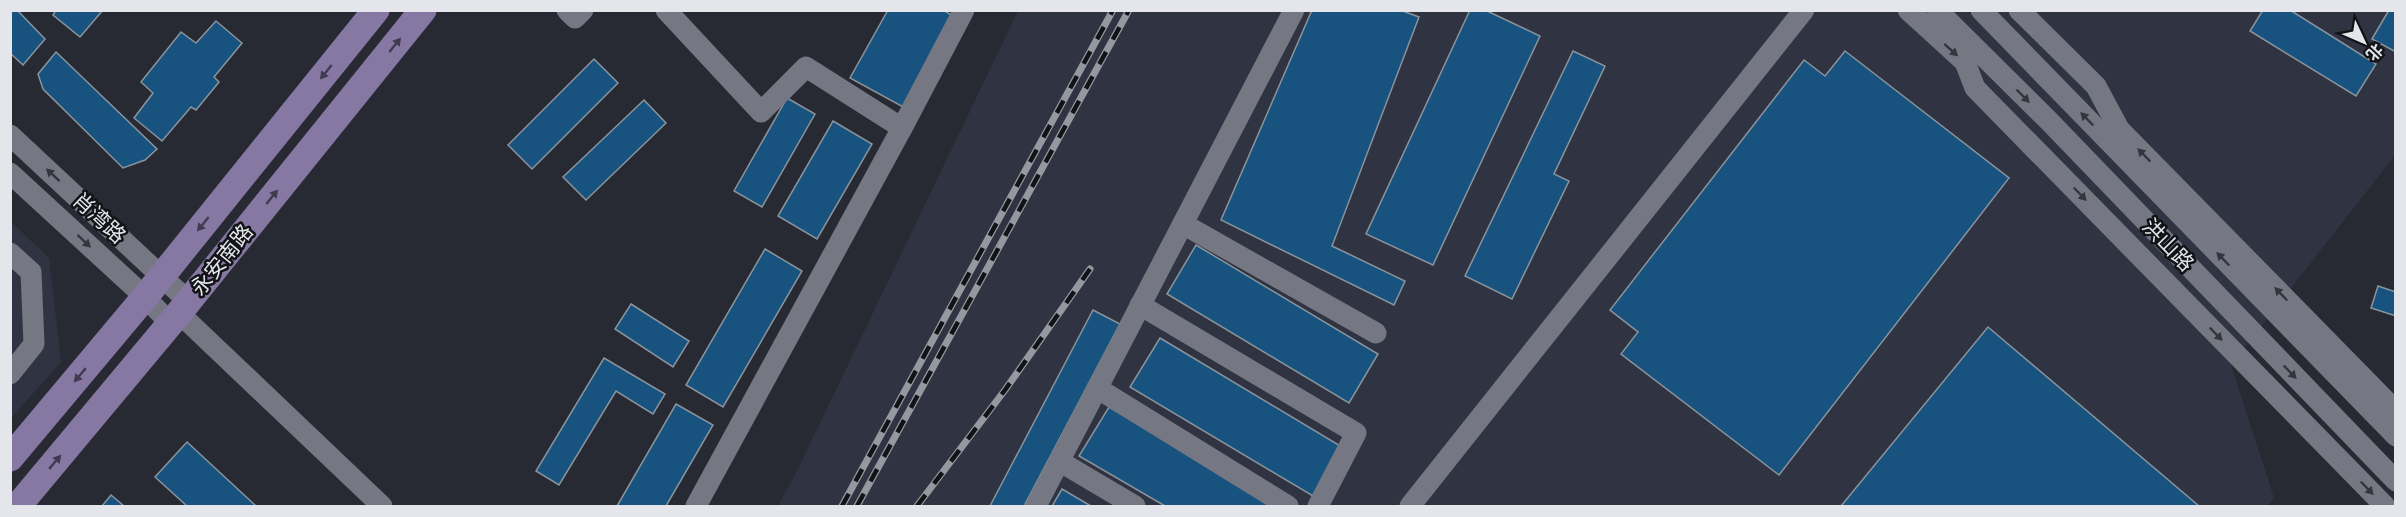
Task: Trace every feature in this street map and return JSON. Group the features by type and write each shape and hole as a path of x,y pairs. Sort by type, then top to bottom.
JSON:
{"main road":[{"name":"永安南路","path":"10,458 153,286 376,10"},
{"name":"永安南路","path":"18,507 423,10"}],"street":[{"path":"567,10 575,18 583,10"},
{"path":"666,10 761,112 806,67 902,128"},
{"path":"696,507 964,10"},
{"path":"1036,507 1294,10"},
{"path":"1410,507 1804,10"},
{"path":"1908,10 1965,62 1975,88 2385,507"},
{"name":"洪山路","path":"1937,10 2049,121 2396,481"},
{"name":"洪山路","path":"1981,10 2362,390 2396,436"},
{"path":"2019,10 2096,86 2119,129 2362,390 2396,411"},
{"name":"肖湾路","path":"10,135 179,312"},
{"name":"肖湾路","path":"10,173 153,286 179,312"},
{"path":"1183,224 1376,333"},
{"path":"10,253 31,272 34,344 10,374"},
{"path":"1140,305 1356,433 1317,507"},
{"path":"179,312 382,507"},
{"path":"1097,388 1288,507"},
{"path":"2338,458 2362,390"},
{"path":"1059,461 1135,507"}],"shaded area":[{"path":"1018,11 2395,11 2395,155 2231,365 2274,498 2267,506 778,506"},
{"path":"11,222 49,258 61,362 11,418"}],"building":[{"path":"10,10 17,10 45,39 23,65 10,53"},
{"path":"56,10 103,10 80,37 53,15"},
{"path":"888,10 943,10 955,17 905,108 850,78"},
{"path":"1312,10 1400,10 1419,17 1332,246 1405,281 1394,305 1221,220"},
{"path":"1470,10 1485,10 1540,36 1433,265 1366,234"},
{"path":"2263,10 2290,10 2376,64 2356,96 2250,31"},
{"path":"2389,10 2396,10 2396,52 2372,39"},
{"path":"216,21 242,43 214,77 219,82 196,110 191,107 162,141 134,118 153,93 141,82 181,32 196,43"},
{"path":"1573,51 1605,66 1554,174 1569,181 1512,299 1465,276"},
{"path":"1845,51 2009,178 1779,475 1621,354 1638,332 1610,310 1804,60 1825,76"},
{"path":"56,52 157,149 145,160 123,168 43,89 38,74"},
{"path":"594,59 618,83 532,169 508,145"},
{"path":"787,98 815,114 762,207 734,191"},
{"path":"644,100 666,123 586,200 563,177"},
{"path":"833,121 872,144 817,239 778,216"},
{"path":"1196,245 1378,354 1349,403 1167,294"},
{"path":"765,249 802,271 723,407 686,385"},
{"path":"2378,286 2396,292 2396,316 2371,308"},
{"path":"631,304 689,341 673,367 615,329"},
{"path":"1093,310 1120,324 1024,506 990,506"},
{"path":"1988,327 2199,506 1841,506"},
{"path":"1160,338 1342,447 1313,496 1130,387"},
{"path":"604,358 665,394 653,414 616,391 559,485 536,471"},
{"path":"676,404 713,425 666,506 617,506"},
{"path":"1109,407 1276,506 1165,506 1079,456"},
{"path":"187,442 256,506 187,506 155,477"},
{"path":"1062,489 1091,506 1052,506"},
{"path":"111,495 124,506 102,506"}],"railway":[{"path":"842,506 1113,10"},
{"path":"857,506 1129,10"},
{"path":"917,506 1005,390 1090,269"}]}
